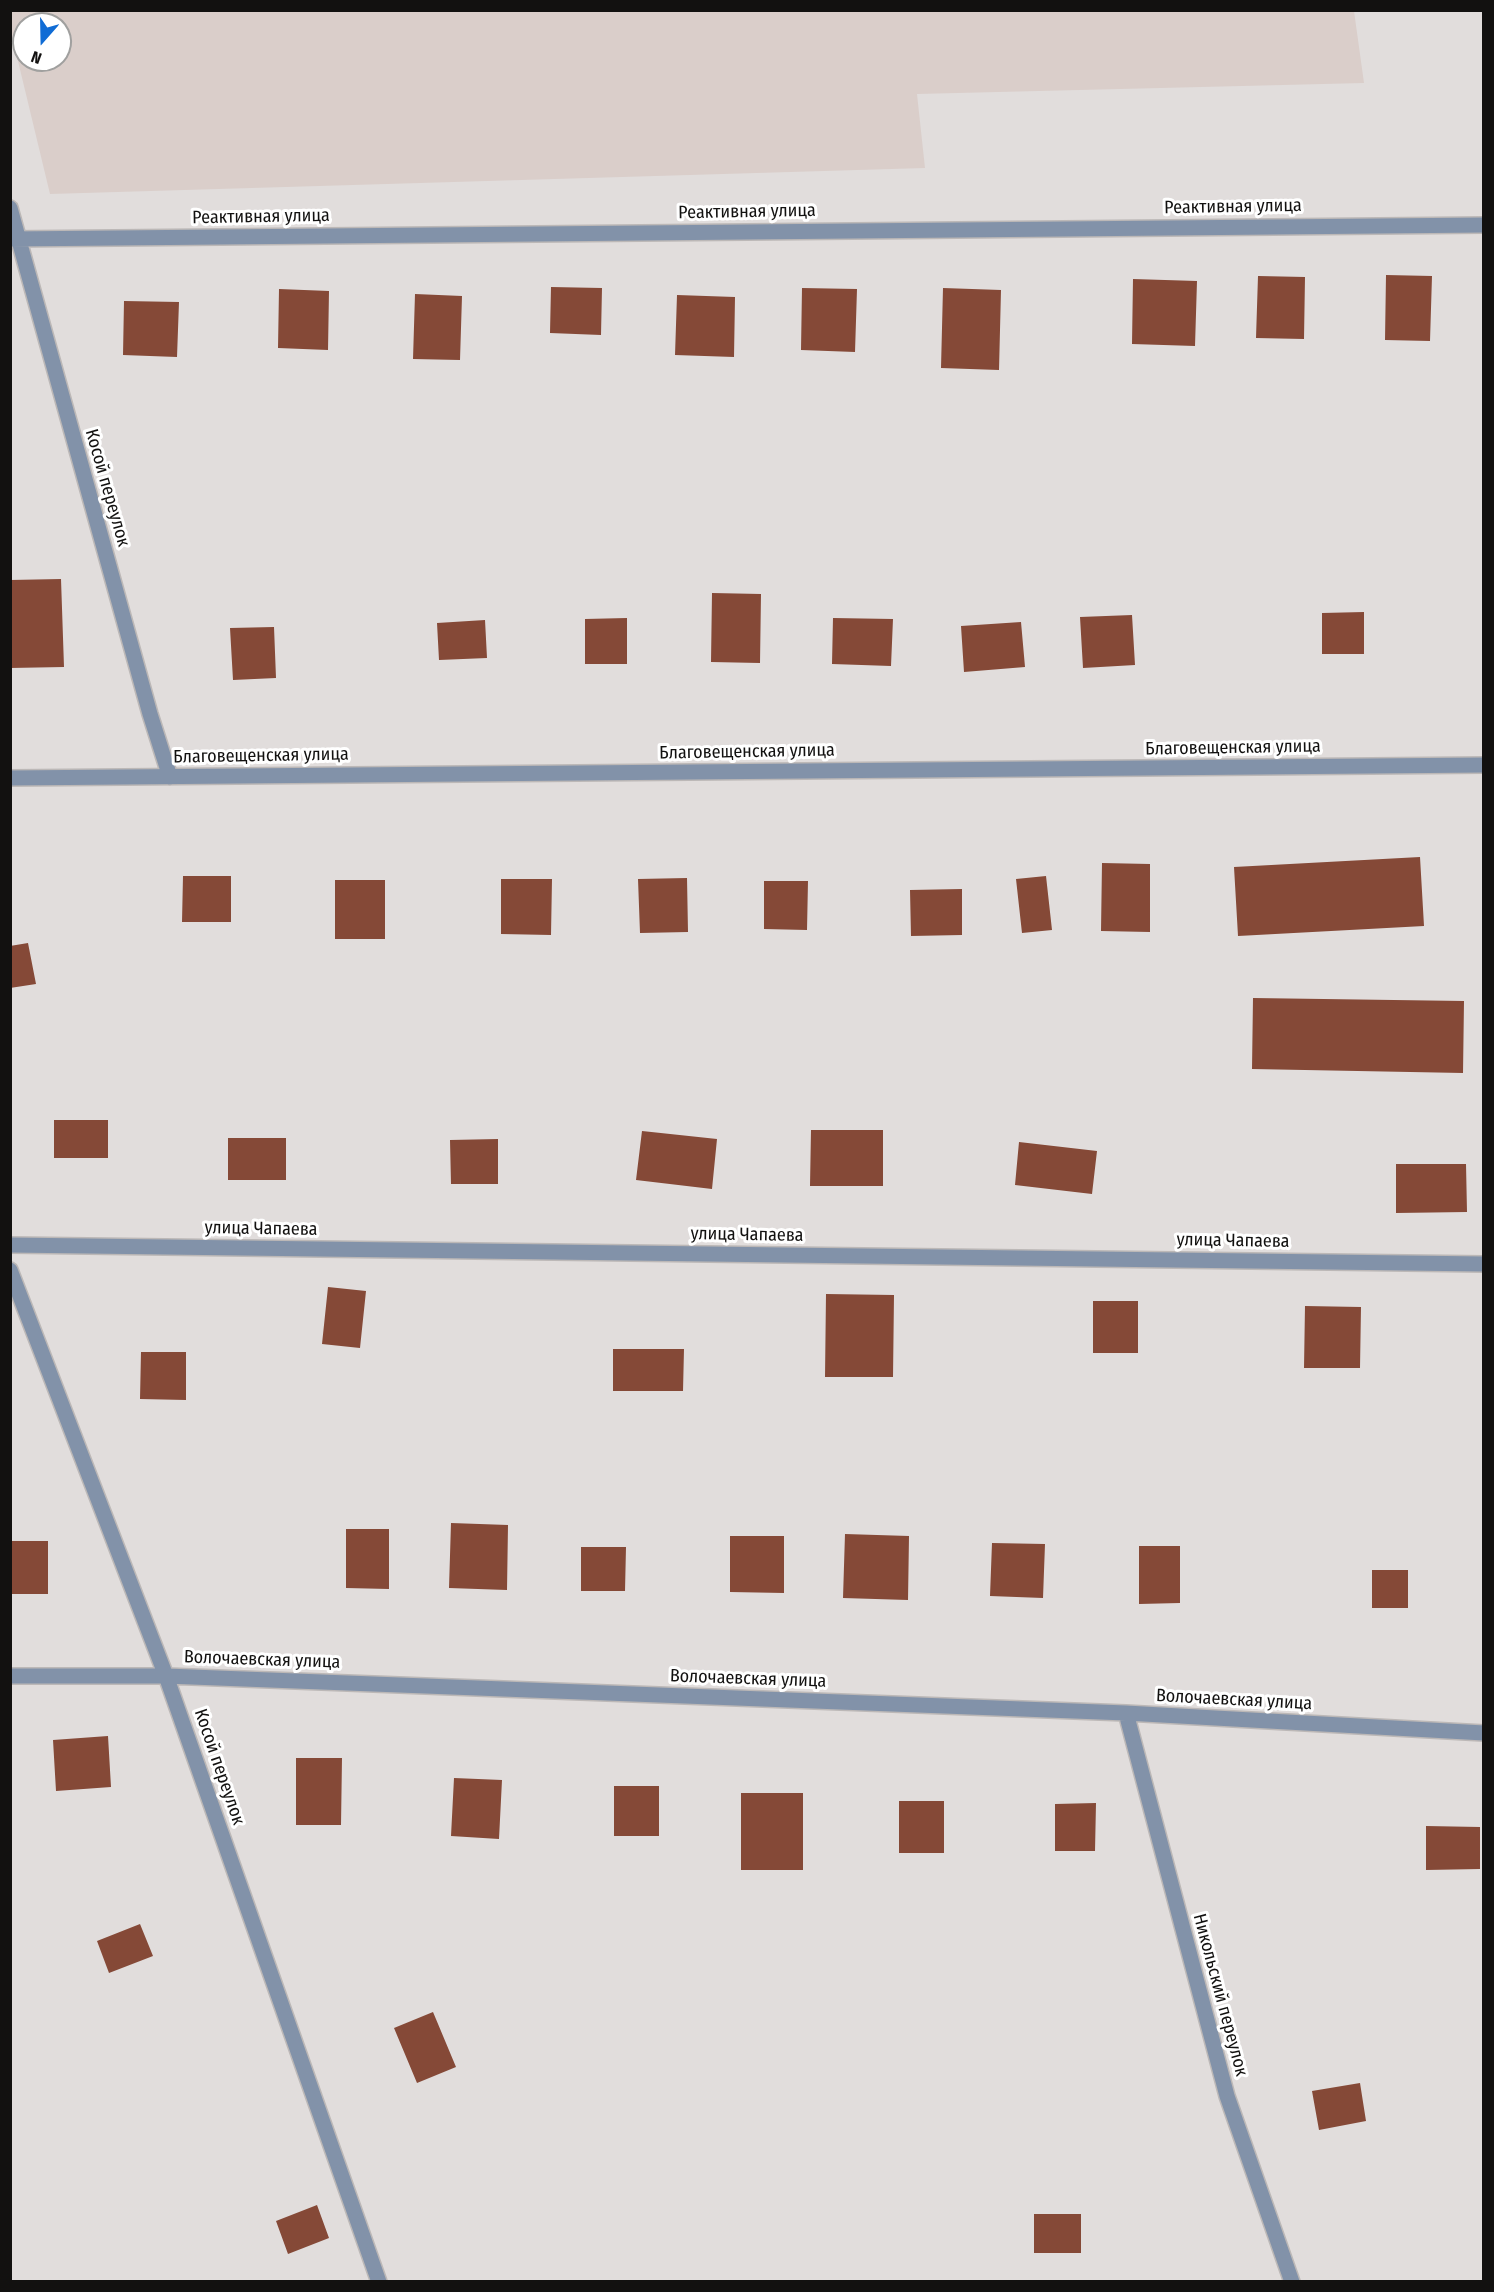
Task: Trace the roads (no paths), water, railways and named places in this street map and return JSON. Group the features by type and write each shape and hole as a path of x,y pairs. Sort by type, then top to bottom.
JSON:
{"street":[{"name":"Косой переулок","path":"10,208 14,238 170,777"},
{"name":"Реактивная улица","path":"14,238 1484,225"},
{"name":"Благовещенская улица","path":"10,778 1484,765"},
{"name":"улица Чапаева","path":"10,1245 1484,1264"},
{"name":"Косой переулок","path":"10,1270 166,1676 379,2282"},
{"name":"Волочаевская улица","path":"10,1676 166,1676 1126,1713 1484,1734"},
{"name":"Никольский переулок","path":"1126,1713 1227,2096 1292,2282"}]}
